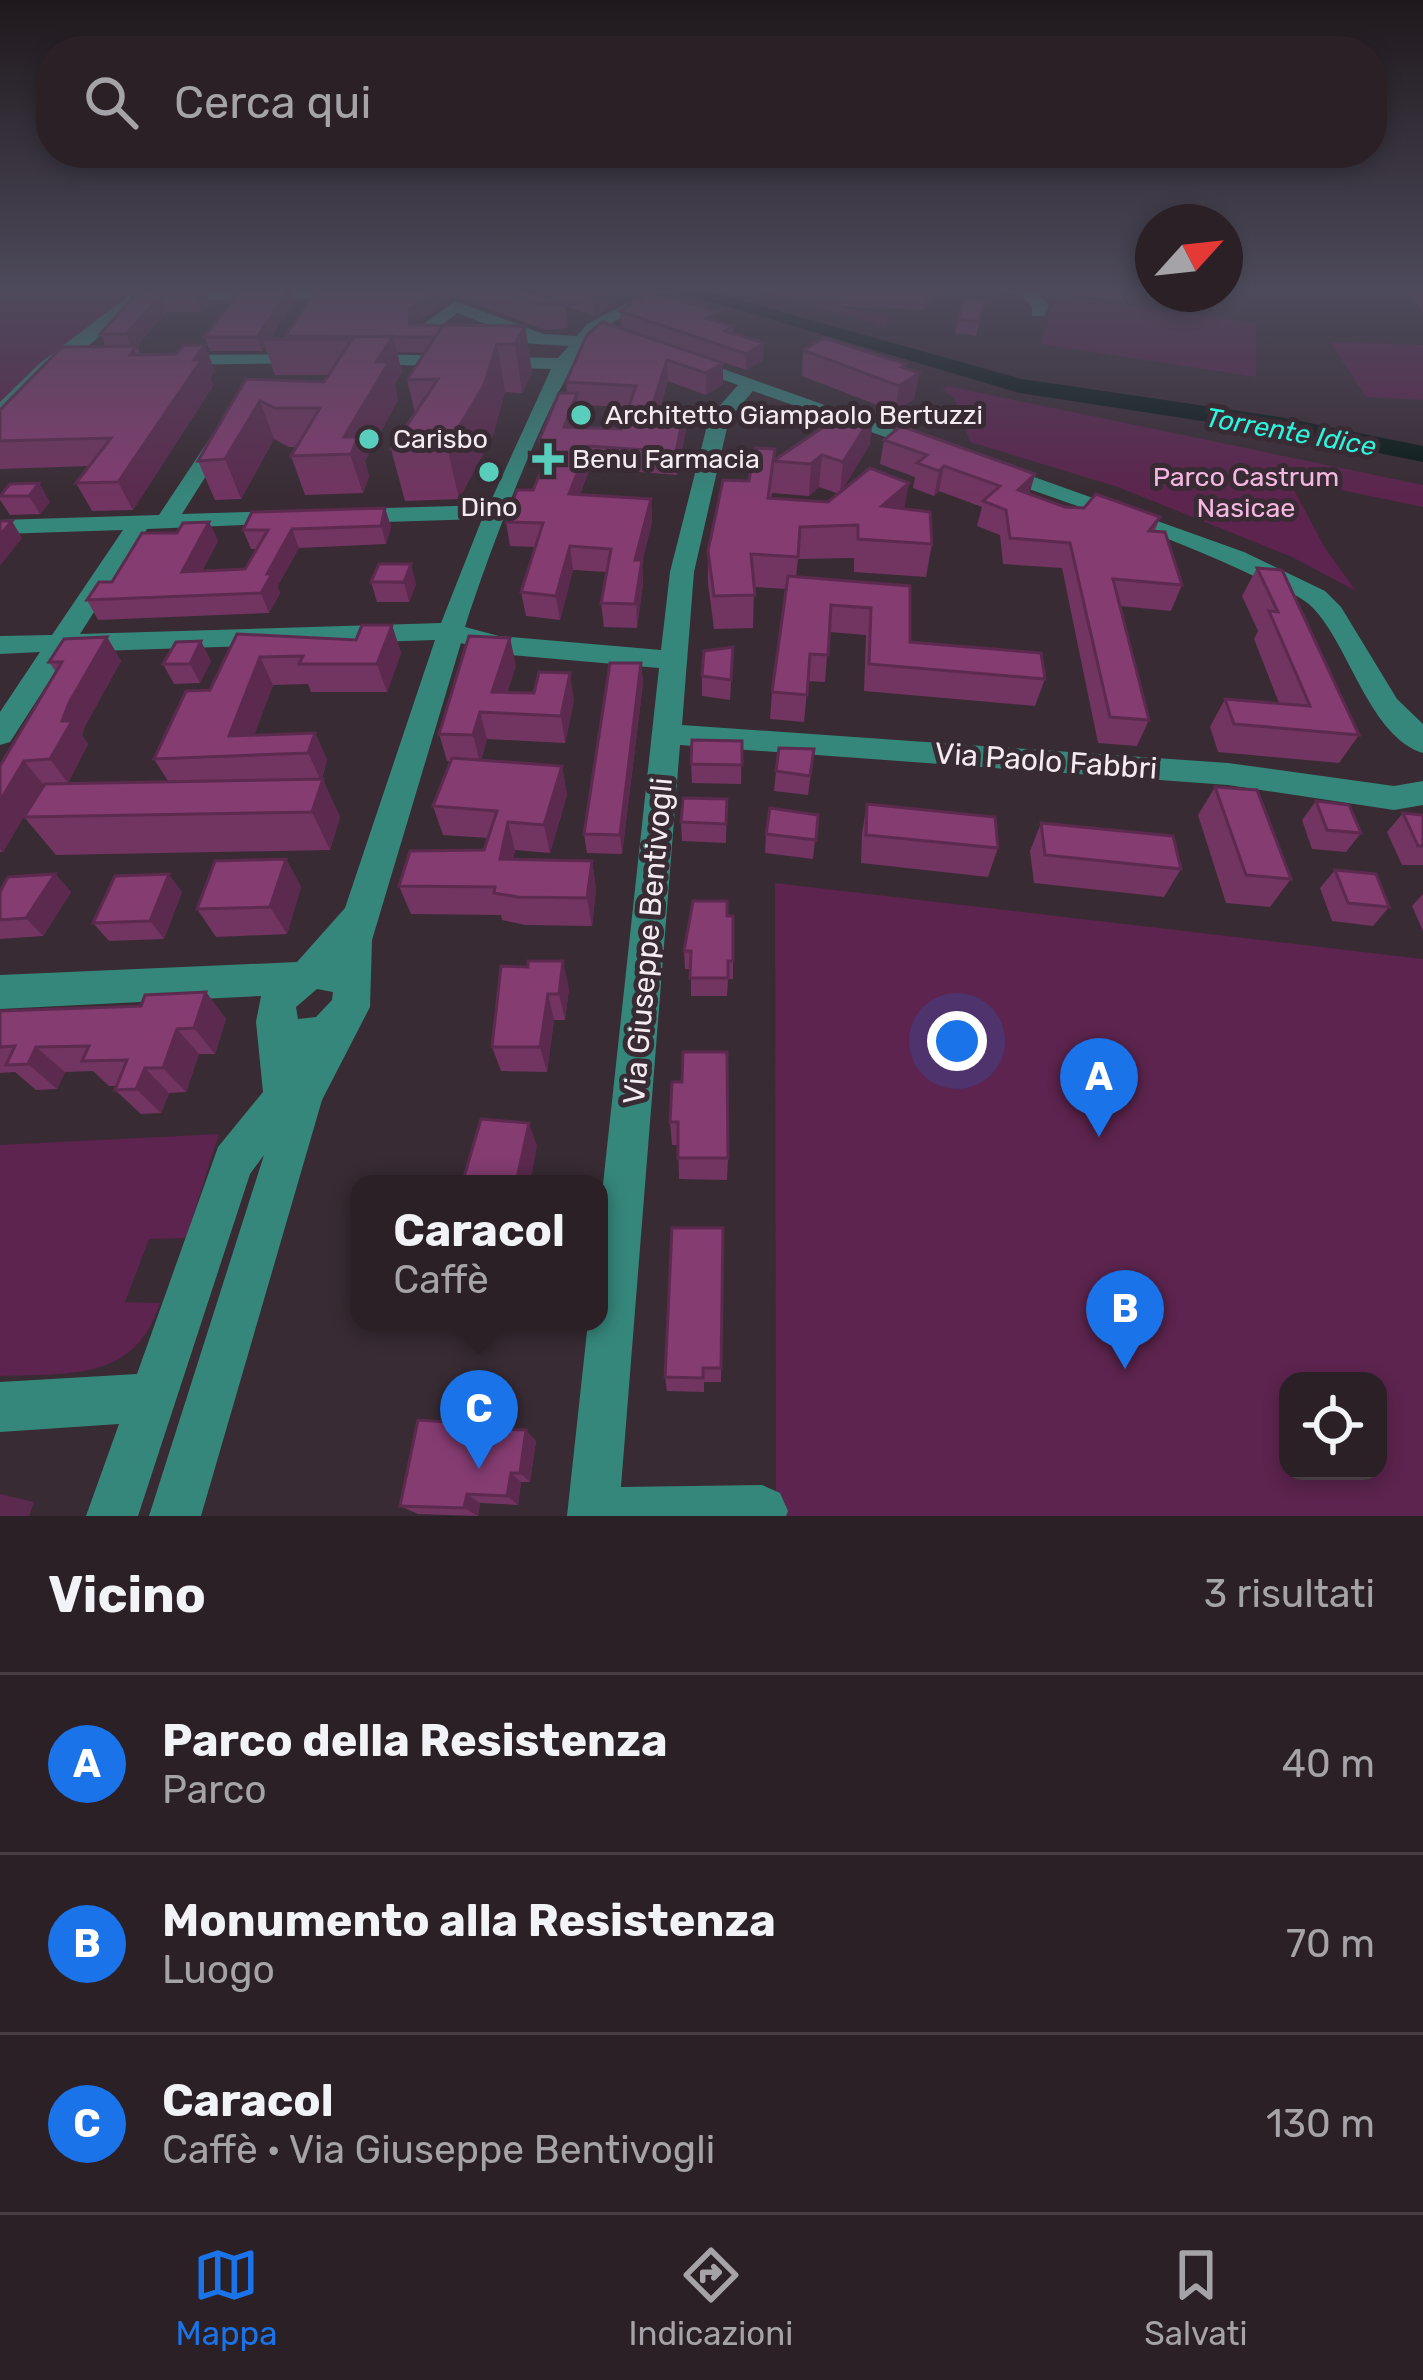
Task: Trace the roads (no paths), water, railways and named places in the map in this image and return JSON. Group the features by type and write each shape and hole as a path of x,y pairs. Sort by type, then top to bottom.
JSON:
{"street":[{"path":"0,413 59,358"},
{"path":"138,360 173,358"},
{"path":"259,378 272,358"},
{"path":"425,358 563,364"},
{"path":"175,1516 303,1097 351,1007 363,906 450,632 495,512 568,358"},
{"path":"678,358 1133,517 1297,584 1332,613 1387,706 1419,741"},
{"path":"56,360 94,360"},
{"name":"Via Giuseppe Bentivogli","path":"750,383 719,418 682,572 594,1515 762,1511"},
{"path":"0,735 59,643 236,414"},
{"path":"0,526 495,512"},
{"path":"0,645 450,632 498,645 674,660"},
{"name":"Via Paolo Fabbri","path":"667,734 1228,774 1413,799"},
{"path":"284,1158 278,999 363,906"},
{"path":"0,992 202,986 336,972 351,986"},
{"path":"202,986 301,1040 338,1025"},
{"path":"112,1516 233,1162 285,1096"},
{"path":"0,1407 154,1396"}],"waterway":[{"name":"Torrente Idice","path":"920,358 1020,386 1280,425 1423,454"}],"place":[{"name":"Architetto Giampaolo Bertuzzi","path":"581,415"},
{"name":"Carisbo","path":"369,439"},
{"name":"Benu Farmacia","path":"548,459"},
{"name":"Dino","path":"489,472"},
{"name":"Parco della Resistenza","path":"1099,1137"},
{"name":"Monumento alla Resistenza","path":"1125,1369"},
{"name":"Caracol","path":"479,1469"}],"park label":[{"name":"Parco Castrum Nasicae","path":"1246,492"}]}
